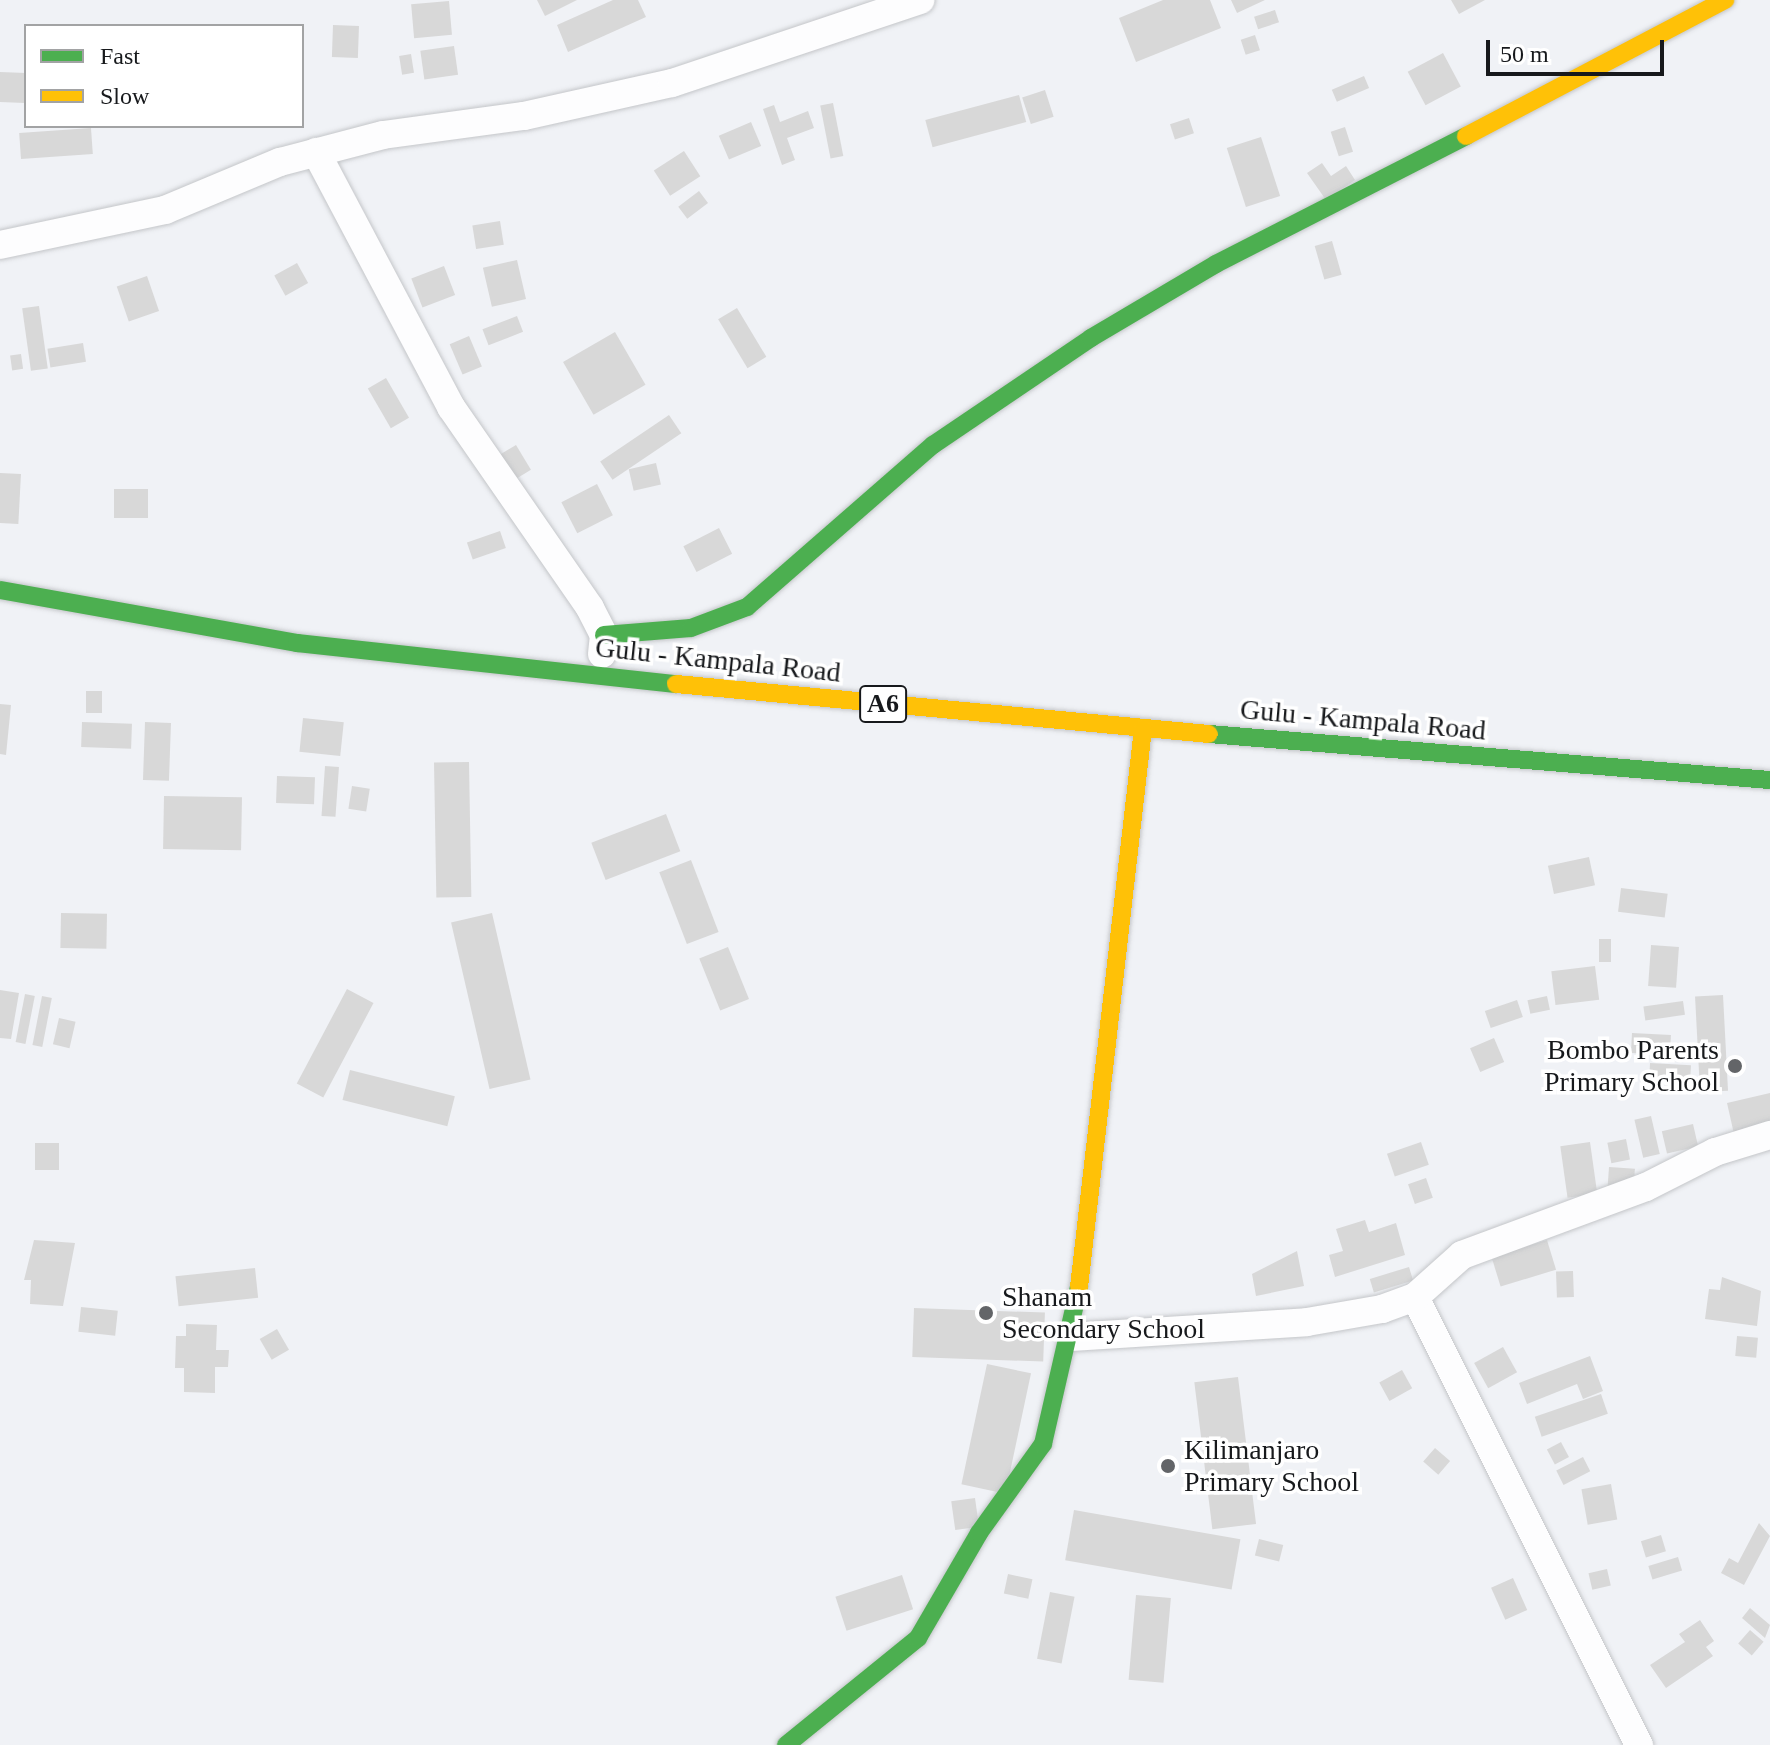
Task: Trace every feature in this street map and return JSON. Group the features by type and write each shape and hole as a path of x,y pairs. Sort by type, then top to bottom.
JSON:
{"street":[{"path":"0,245 165,210 316,152 672,83 920,0"},
{"path":"604,635 691,628 747,607 933,445 1128,315 1641,39 1725,0"},
{"path":"316,152 429,369 604,635 599,676"},
{"name":"Gulu - Kampala Road","path":"0,590 297,643 599,676 1143,729 1770,780"},
{"path":"786,1745 918,1638 936,1616 979,1533 1043,1444 1071,1337 1109,1067 1143,729"},
{"path":"1071,1337 1334,1319 1415,1297 1462,1255 1770,1135"},
{"path":"1415,1297 1639,1745"}],"building":[{"path":"537,0 577,0 545,16"},
{"path":"613,0 638,0 646,17 568,52 557,25"},
{"path":"1163,0 1210,0 1221,28 1136,62 1119,18"},
{"path":"1231,0 1265,0 1237,13"},
{"path":"1451,0 1485,0 1459,14"},
{"path":"449,1 452,35 414,38 411,4"},
{"path":"1275,10 1279,22 1258,29 1254,17"},
{"path":"333,25 359,26 358,58 332,57"},
{"path":"1255,35 1260,50 1246,55 1241,40"},
{"path":"454,46 458,75 424,79 420,51"},
{"path":"1443,53 1461,87 1426,105 1408,72"},
{"path":"411,54 414,73 402,75 399,56"},
{"path":"0,72 24,73 24,103 0,102"},
{"path":"1364,76 1369,88 1337,102 1332,90"},
{"path":"1045,90 1054,117 1031,124 1022,97"},
{"path":"1019,95 1026,122 933,147 925,120"},
{"path":"833,103 843,156 831,158 820,105"},
{"path":"774,105 780,122 808,111 814,128 787,138 795,160 782,165 763,109"},
{"path":"1189,118 1194,133 1175,139 1170,124"},
{"path":"751,122 761,146 729,160 719,136"},
{"path":"1345,127 1353,152 1339,156 1331,132"},
{"path":"91,128 93,154 21,159 19,133"},
{"path":"1261,137 1280,196 1246,207 1227,148"},
{"path":"684,151 700,176 670,196 654,171"},
{"path":"1322,163 1331,176 1346,166 1355,180 1326,200 1307,173"},
{"path":"699,191 708,203 687,219 678,207"},
{"path":"500,221 504,245 476,249 472,225"},
{"path":"1332,241 1342,275 1324,280 1315,246"},
{"path":"517,260 526,299 492,307 483,268"},
{"path":"297,263 308,283 285,296 274,276"},
{"path":"444,266 455,295 422,307 411,279"},
{"path":"147,276 159,311 129,321 117,286"},
{"path":"39,306 48,368 31,371 22,308"},
{"path":"737,308 766,357 747,368 718,319"},
{"path":"517,316 523,332 489,345 482,329"},
{"path":"615,332 646,385 594,415 563,362"},
{"path":"469,336 482,366 463,375 450,344"},
{"path":"83,343 86,362 50,367 47,349"},
{"path":"21,354 23,369 12,370 10,356"},
{"path":"386,378 409,418 391,428 368,388"},
{"path":"669,415 681,433 612,480 600,461"},
{"path":"516,445 531,470 507,484 492,459"},
{"path":"656,463 661,484 634,491 629,469"},
{"path":"0,473 21,474 18,524 0,523"},
{"path":"597,484 613,515 577,533 561,502"},
{"path":"114,489 148,489 148,518 114,518"},
{"path":"719,528 732,554 697,572 683,546"},
{"path":"500,531 506,548 473,559 467,542"},
{"path":"86,691 102,691 102,713 86,713"},
{"path":"0,704 11,705 6,755 0,754"},
{"path":"303,718 344,722 340,756 299,752"},
{"path":"82,722 132,724 131,749 81,747"},
{"path":"145,722 171,723 169,781 143,780"},
{"path":"469,762 471,897 436,898 434,763"},
{"path":"325,766 339,767 335,817 322,816"},
{"path":"277,776 315,777 314,804 276,803"},
{"path":"352,786 370,789 366,812 348,809"},
{"path":"164,796 242,797 241,850 163,849"},
{"path":"666,814 680,851 606,880 591,843"},
{"path":"1589,857 1595,885 1554,894 1548,866"},
{"path":"691,860 719,932 687,944 659,872"},
{"path":"1621,888 1668,894 1665,918 1618,912"},
{"path":"61,913 107,914 106,949 60,948"},
{"path":"492,913 530,1080 490,1089 451,922"},
{"path":"1599,939 1611,939 1611,962 1599,962"},
{"path":"1651,945 1679,947 1676,988 1648,986"},
{"path":"728,947 749,999 720,1011 699,959"},
{"path":"1595,966 1599,1000 1555,1005 1551,971"},
{"path":"347,989 373,1003 323,1098 297,1083"},
{"path":"0,990 19,993 11,1039 0,1038"},
{"path":"25,994 35,996 25,1044 16,1042"},
{"path":"1723,995 1728,1091 1700,1092 1695,996"},
{"path":"42,996 52,998 42,1047 32,1045"},
{"path":"1547,996 1550,1010 1530,1014 1527,1000"},
{"path":"1517,1000 1523,1017 1491,1028 1485,1011"},
{"path":"1683,1001 1685,1015 1645,1020 1643,1007"},
{"path":"59,1018 76,1022 69,1048 53,1044"},
{"path":"1632,1033 1671,1035 1670,1055 1631,1053"},
{"path":"1494,1038 1504,1062 1480,1072 1470,1048"},
{"path":"1650,1063 1691,1065 1690,1084 1649,1082"},
{"path":"350,1070 455,1096 447,1126 343,1100"},
{"path":"1770,1093 1770,1126 1734,1134 1727,1103"},
{"path":"1651,1116 1660,1154 1643,1158 1634,1120"},
{"path":"1693,1124 1698,1146 1667,1154 1662,1131"},
{"path":"1626,1139 1630,1160 1611,1163 1607,1143"},
{"path":"1421,1142 1429,1165 1395,1176 1387,1154"},
{"path":"1590,1142 1597,1193 1568,1198 1560,1146"},
{"path":"35,1143 59,1143 59,1170 35,1170"},
{"path":"1609,1167 1635,1169 1634,1189 1608,1187"},
{"path":"1426,1178 1433,1198 1415,1204 1408,1184"},
{"path":"1365,1220 1369,1232 1396,1223 1405,1255 1335,1277 1329,1255 1343,1251 1336,1229"},
{"path":"34,1240 75,1243 63,1306 30,1304 31,1280 24,1280"},
{"path":"1547,1240 1556,1270 1501,1287 1492,1257"},
{"path":"1297,1251 1304,1286 1256,1296 1252,1274"},
{"path":"1409,1267 1413,1280 1374,1292 1370,1279"},
{"path":"255,1268 258,1298 179,1306 175,1276"},
{"path":"1573,1271 1574,1297 1557,1298 1556,1272"},
{"path":"1722,1277 1761,1291 1757,1326 1705,1319 1709,1289 1720,1290"},
{"path":"81,1307 118,1311 115,1336 78,1332"},
{"path":"914,1308 1045,1313 1043,1362 912,1357"},
{"path":"186,1324 217,1325 216,1350 229,1350 228,1367 215,1367 215,1393 184,1392 184,1368 175,1368 176,1336 186,1336"},
{"path":"277,1329 289,1350 272,1360 260,1339"},
{"path":"1737,1336 1758,1338 1756,1358 1735,1356"},
{"path":"1503,1347 1517,1372 1488,1388 1474,1363"},
{"path":"1590,1356 1603,1391 1583,1399 1577,1384 1527,1404 1519,1383"},
{"path":"987,1364 1031,1373 1005,1494 961,1484"},
{"path":"1402,1370 1412,1388 1389,1401 1379,1383"},
{"path":"1238,1377 1256,1524 1212,1529 1194,1382"},
{"path":"1601,1394 1608,1414 1542,1437 1535,1417"},
{"path":"1561,1442 1569,1457 1555,1465 1547,1450"},
{"path":"1435,1448 1450,1461 1438,1475 1423,1462"},
{"path":"1583,1457 1590,1471 1564,1485 1556,1471"},
{"path":"1611,1484 1617,1519 1588,1525 1581,1489"},
{"path":"975,1498 979,1527 955,1530 951,1501"},
{"path":"1074,1510 1240,1539 1232,1590 1065,1560"},
{"path":"1759,1523 1770,1536 1744,1585 1721,1573 1729,1558 1738,1563"},
{"path":"1661,1535 1666,1551 1646,1557 1641,1541"},
{"path":"1259,1539 1283,1545 1279,1562 1255,1555"},
{"path":"1678,1557 1682,1570 1652,1579 1648,1566"},
{"path":"1607,1569 1611,1586 1592,1590 1588,1573"},
{"path":"1008,1574 1032,1579 1028,1599 1004,1594"},
{"path":"902,1575 913,1609 847,1631 835,1597"},
{"path":"1513,1578 1527,1610 1505,1620 1491,1588"},
{"path":"1050,1592 1075,1597 1062,1664 1037,1659"},
{"path":"1136,1595 1171,1598 1163,1683 1129,1680"},
{"path":"1750,1608 1770,1625 1765,1638 1742,1618"},
{"path":"1700,1620 1714,1641 1706,1647 1713,1656 1666,1688 1650,1665 1685,1642 1679,1634"},
{"path":"1750,1630 1764,1642 1752,1655 1738,1644"}],"traffic: fast":[{"path":"604,635 691,628 747,607 933,445 1091,338 1216,264 1466,136"},
{"path":"0,590 297,643 676,684"},
{"path":"1209,734 1770,780"},
{"path":"786,1745 918,1638 979,1533 1043,1444 1079,1287"}],"traffic: slow":[{"path":"1466,136 1725,0"},
{"path":"676,684 1209,734"},
{"path":"1079,1287 1143,729"}],"place":[{"name":"Bombo Parents Primary School","path":"1735,1066"},
{"name":"Shanam Secondary School","path":"986,1313"},
{"name":"Kilimanjaro Primary School","path":"1168,1466"}]}
